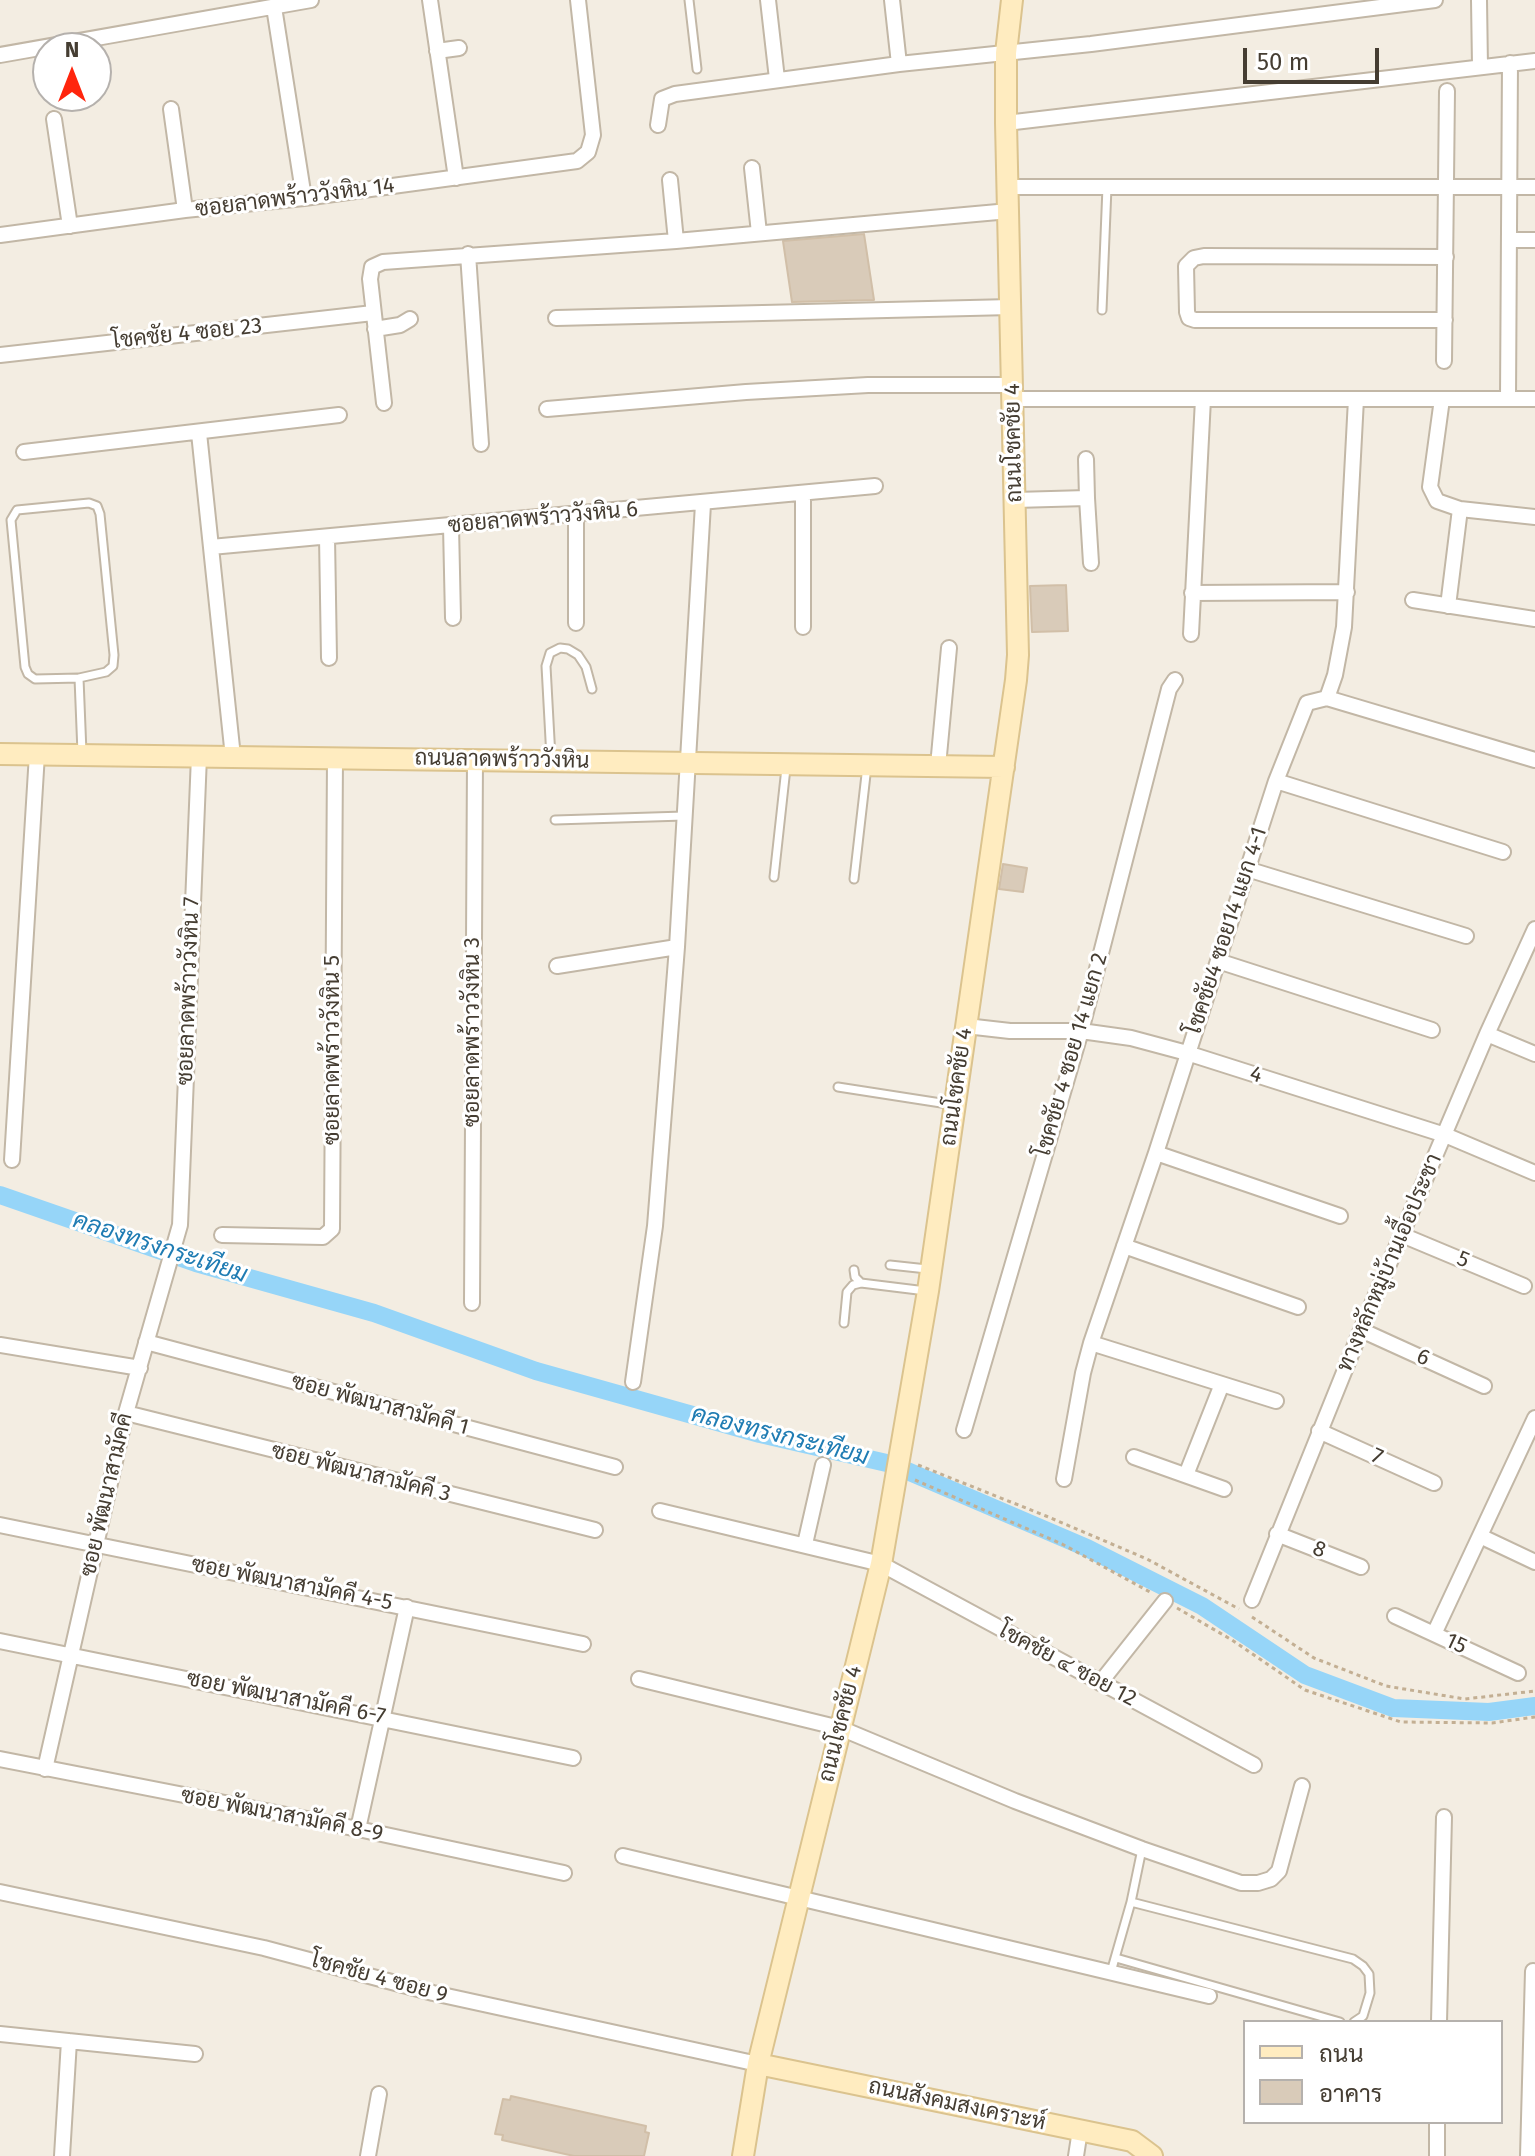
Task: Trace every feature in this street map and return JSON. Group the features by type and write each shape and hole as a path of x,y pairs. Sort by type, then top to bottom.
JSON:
{"main road":[{"name":"ถนนโชคชัย 4","path":"743,2156 758,2064 881,1564 928,1291 1018,655 1006,123 1006,53 1012,0"},
{"name":"ถนนลาดพร้าววังหิน","path":"0,754 1004,767"},
{"name":"ถนนสังคมสงเคราะห์","path":"758,2064 1132,2141 1152,2156"}],"street":[{"path":"0,55 311,0"},
{"path":"430,0 456,178"},
{"name":"ซอยลาดพร้าววังหิน 14","path":"0,235 577,161 588,152 593,135 578,0"},
{"path":"768,0 777,79"},
{"path":"892,0 899,64"},
{"path":"658,125 662,99 675,94 1435,0"},
{"path":"1479,0 1480,66"},
{"path":"274,7 304,198"},
{"path":"437,51 459,48"},
{"path":"1006,123 1535,61"},
{"path":"1508,398 1510,63"},
{"path":"1444,361 1447,91"},
{"path":"171,109 185,210"},
{"path":"54,119 70,226"},
{"path":"752,168 759,233"},
{"path":"670,180 676,241"},
{"path":"1008,187 1535,187"},
{"path":"384,403 370,279 372,267 383,262 676,241 1009,211"},
{"path":"1510,240 1535,240"},
{"path":"468,254 481,444"},
{"path":"1445,320 1195,320 1189,318 1187,312 1186,266 1194,258 1204,256 1446,257"},
{"path":"556,318 1011,307"},
{"name":"โชคชัย 4 ซอย 23","path":"0,355 373,313"},
{"path":"375,329 400,325 410,319"},
{"path":"547,409 868,385 1203,399 1535,399"},
{"path":"1191,634 1203,399"},
{"path":"1356,399 1347,592 1340,652 1327,698 1535,760"},
{"path":"1442,399 1430,487 1437,501 1460,509 1535,517"},
{"path":"24,452 339,415"},
{"path":"199,433 233,757"},
{"path":"1086,459 1091,563"},
{"name":"ซอยลาดพร้าววังหิน 6","path":"211,547 875,486"},
{"path":"803,493 803,627"},
{"path":"1015,500 1087,498"},
{"path":"633,1382 655,1226 677,947 703,504"},
{"path":"1448,606 1460,509"},
{"path":"576,515 576,623"},
{"path":"451,526 453,618"},
{"path":"327,537 329,658"},
{"path":"1192,593 1347,592"},
{"path":"1413,600 1535,619"},
{"path":"938,766 949,648"},
{"name":"โชคชัย 4 ซอย 14 แยก 2","path":"964,1430 1081,1031 1169,689 1175,680"},
{"name":"โชคชัย4 ซอย14 แยก 4-1","path":"1064,1479 1091,1343 1276,781 1302,711 1307,703 1327,698"},
{"path":"12,1160 37,754"},
{"name":"ซอยลาดพร้าววังหิน 7","path":"180,1225 199,756"},
{"name":"ซอยลาดพร้าววังหิน 5","path":"222,1235 323,1237 332,1229 335,758"},
{"name":"ซอยลาดพร้าววังหิน 3","path":"472,1303 475,760"},
{"path":"1276,781 1503,852"},
{"path":"1247,869 1466,936"},
{"name":"ทางหลักหมู่บ้านเอื้อประชา","path":"1252,1600 1361,1330 1487,1034 1535,932"},
{"path":"557,966 677,947"},
{"path":"1218,961 1432,1030"},
{"name":"4","path":"966,1026 1010,1031 1107,1033 1187,1053 1445,1135 1535,1173"},
{"path":"1487,1034 1535,1054"},
{"path":"1156,1153 1340,1216"},
{"name":"ซอย พัฒนาสามัคคี","path":"45,1769 126,1413 180,1225"},
{"name":"5","path":"1402,1235 1524,1286"},
{"path":"1124,1246 1298,1307"},
{"name":"6","path":"1361,1330 1484,1386"},
{"name":"ซอย พัฒนาสามัคคี 1","path":"146,1342 615,1467"},
{"path":"1091,1343 1276,1401"},
{"path":"0,1345 140,1368"},
{"path":"1186,1475 1222,1384"},
{"name":"ซอย พัฒนาสามัคคี 3","path":"126,1413 595,1530"},
{"path":"1434,1634 1480,1536 1529,1447 1535,1418"},
{"name":"7","path":"1319,1431 1434,1483"},
{"path":"1134,1457 1224,1489"},
{"path":"805,1544 823,1465"},
{"name":"โชคชัย ๔ ซอย 12","path":"660,1511 881,1564 1254,1765"},
{"name":"ซอย พัฒนาสามัคคี 4-5","path":"0,1525 583,1644"},
{"name":"8","path":"1277,1534 1361,1567"},
{"path":"1480,1536 1535,1562"},
{"path":"1100,1683 1165,1601"},
{"path":"358,1829 407,1607"},
{"name":"15","path":"1395,1616 1518,1673"},
{"name":"ซอย พัฒนาสามัคคี 6-7","path":"0,1641 573,1758"},
{"path":"639,1679 840,1728 1015,1801 1241,1883 1271,1879 1279,1871 1302,1786"},
{"name":"ซอย พัฒนาสามัคคี 8-9","path":"0,1759 564,1873"},
{"path":"1439,2020 1444,1817"},
{"path":"623,1856 1113,1965 1209,1996"},
{"name":"โชคชัย 4 ซอย 9","path":"0,1892 264,1948 433,1993 758,2064"},
{"path":"1528,2156 1533,1971"},
{"path":"0,2034 195,2054"},
{"path":"62,2156 69,2041"},
{"path":"368,2156 379,2094"},
{"path":"1437,2124 1437,2156"},
{"path":"1076,2156 1080,2130"}],"lane":[{"path":"689,0 697,69"},
{"path":"1102,310 1107,187"},
{"path":"89,503 97,506 100,514 113,666 106,672 79,678 35,679 28,674 11,520 17,510 89,503"},
{"path":"551,761 546,666 550,653 560,648 578,655 586,667 592,689"},
{"path":"79,678 82,755"},
{"path":"774,877 786,764"},
{"path":"854,879 867,765"},
{"path":"555,820 684,816"},
{"path":"838,1087 954,1105"},
{"path":"890,1265 931,1269"},
{"path":"854,1270 855,1277 861,1283"},
{"path":"844,1323 847,1292 853,1285 861,1283 928,1291"},
{"path":"1142,1849 1113,1965 1332,2020"},
{"path":"1131,1902 1353,1959 1369,1974 1371,1984 1363,2016 1357,2020"}],"path":[{"path":"898,1466 1062,1544 1232,1640 1305,1690 1401,1722 1492,1723 1535,1717"},
{"path":"898,1466 1147,1559 1245,1612 1314,1658 1386,1686 1465,1699 1535,1691"}],"building":[{"path":"864,234 874,300 792,302 783,241"},
{"path":"1066,585 1068,631 1032,632 1030,586"},
{"path":"1003,864 1027,868 1023,892 999,889"},
{"path":"511,2096 646,2126 645,2132 649,2133 644,2156 574,2156 502,2140 503,2135 495,2134 503,2099 510,2100"}],"waterway":[{"name":"คลองทรงกระเทียม","path":"0,1195 196,1263 374,1313 536,1371 760,1434 891,1464 1087,1548 1202,1606 1305,1675 1393,1708 1489,1712 1535,1706"}]}
